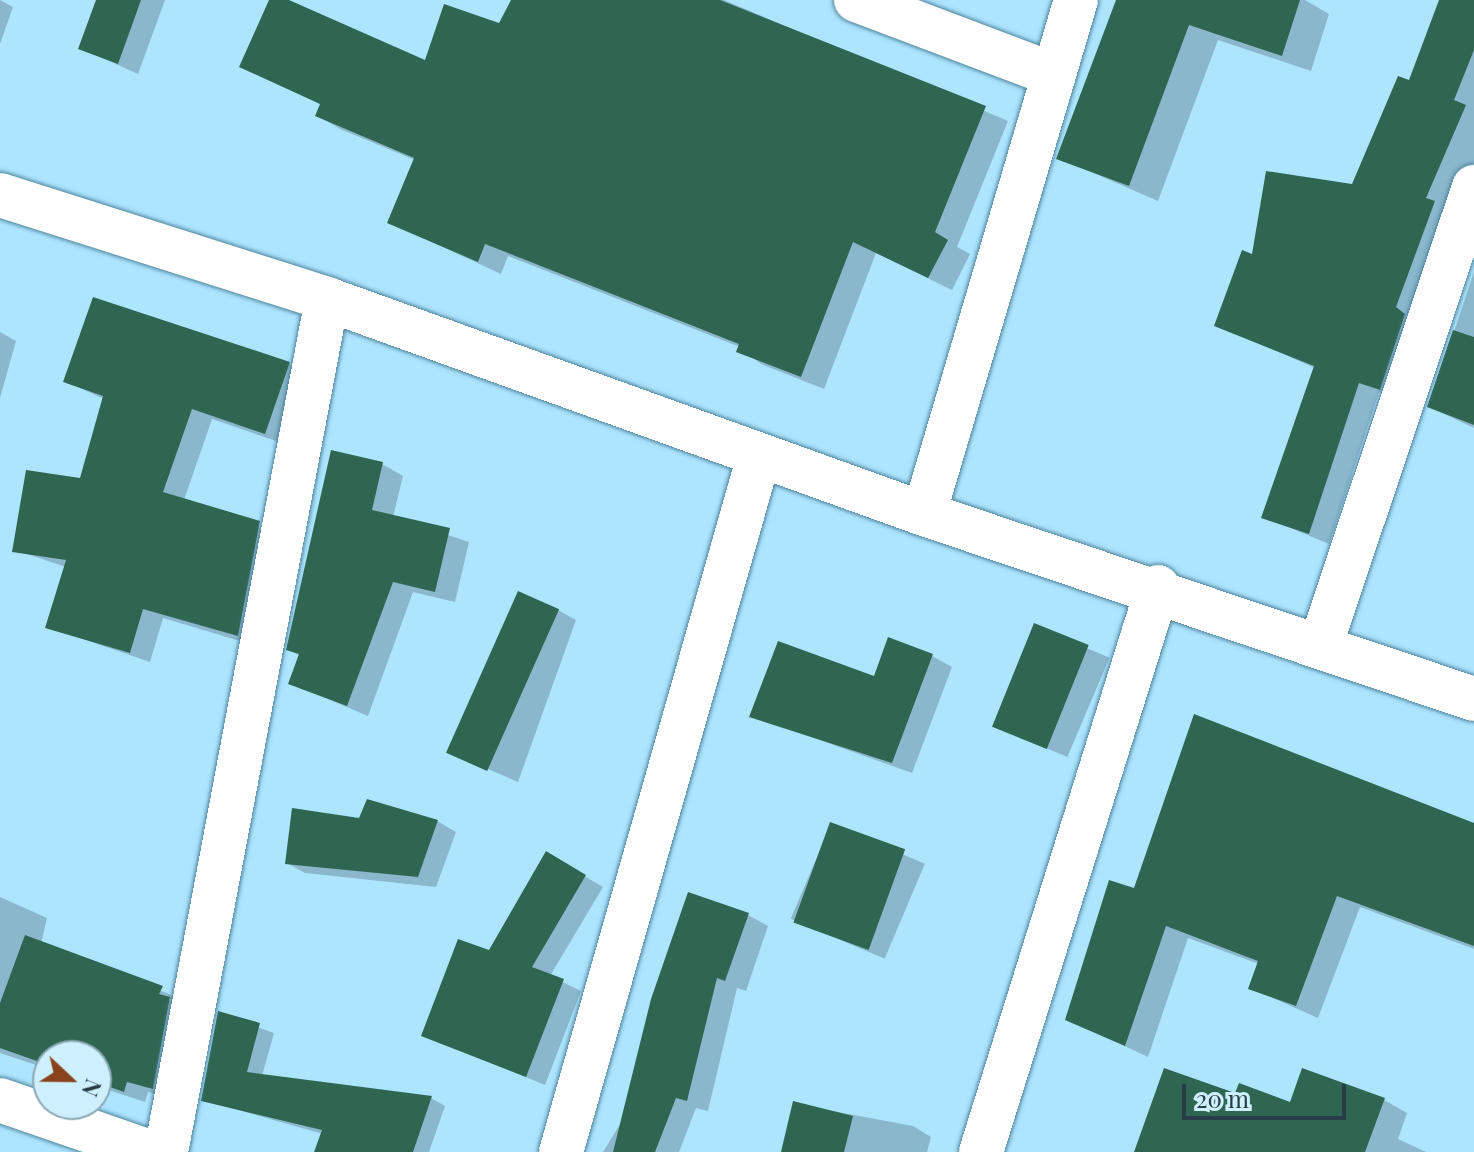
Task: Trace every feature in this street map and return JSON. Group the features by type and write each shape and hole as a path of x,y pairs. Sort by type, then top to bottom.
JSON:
{"street":[{"path":"856,0 1052,74"},
{"path":"924,514 1076,0"},
{"path":"1321,644 1474,187"},
{"path":"0,195 327,299 924,514 1158,587 1474,699"},
{"path":"166,1152 327,299"},
{"path":"561,1152 759,456"},
{"path":"981,1152 1158,587"},
{"path":"0,1100 150,1152"}],"building":[{"path":"96,0 141,0 118,64 78,49"},
{"path":"269,0 289,0 425,60 444,4 499,23 511,0 720,0 986,106 935,232 948,240 928,278 853,242 801,377 736,352 739,344 485,244 478,262 387,223 414,158 315,116 320,104 239,67"},
{"path":"1116,0 1300,0 1282,56 1189,25 1129,186 1056,159"},
{"path":"1439,0 1474,0 1474,50 1454,100 1466,105 1426,198 1435,201 1396,307 1405,314 1380,390 1359,383 1309,534 1261,518 1314,366 1214,326 1242,250 1252,254 1266,171 1352,184 1398,76 1409,80"},
{"path":"93,297 290,362 265,434 192,409 163,492 260,521 238,636 143,609 130,653 45,628 66,560 12,552 26,470 80,478 103,396 63,382"},
{"path":"1453,330 1474,337 1474,425 1427,407"},
{"path":"331,450 383,462 372,510 450,528 435,592 393,582 347,706 288,684 299,654 286,650"},
{"path":"518,591 559,609 487,771 446,753"},
{"path":"1034,623 1089,645 1047,749 992,727"},
{"path":"888,637 933,654 892,763 749,717 778,641 874,676"},
{"path":"1194,714 1474,823 1474,946 1337,896 1296,1006 1248,989 1258,961 1166,926 1125,1046 1065,1020 1109,880 1134,888"},
{"path":"367,799 438,820 418,877 285,864 292,808 359,818"},
{"path":"830,822 905,849 869,950 793,923"},
{"path":"546,851 586,875 532,967 564,979 526,1077 421,1036 458,939 489,950"},
{"path":"688,892 749,913 725,981 717,978 687,1101 676,1098 655,1152 613,1152 651,999"},
{"path":"25,935 163,986 159,994 170,997 153,1089 127,1082 124,1092 112,1088 112,1040 32,1040 32,1059 0,1048 0,1003"},
{"path":"218,1011 260,1023 247,1072 432,1096 413,1152 314,1152 322,1130 201,1101"},
{"path":"1164,1068 1235,1093 1239,1083 1290,1102 1302,1068 1385,1098 1365,1152 1134,1152"},
{"path":"793,1101 853,1116 844,1152 781,1152"}]}
